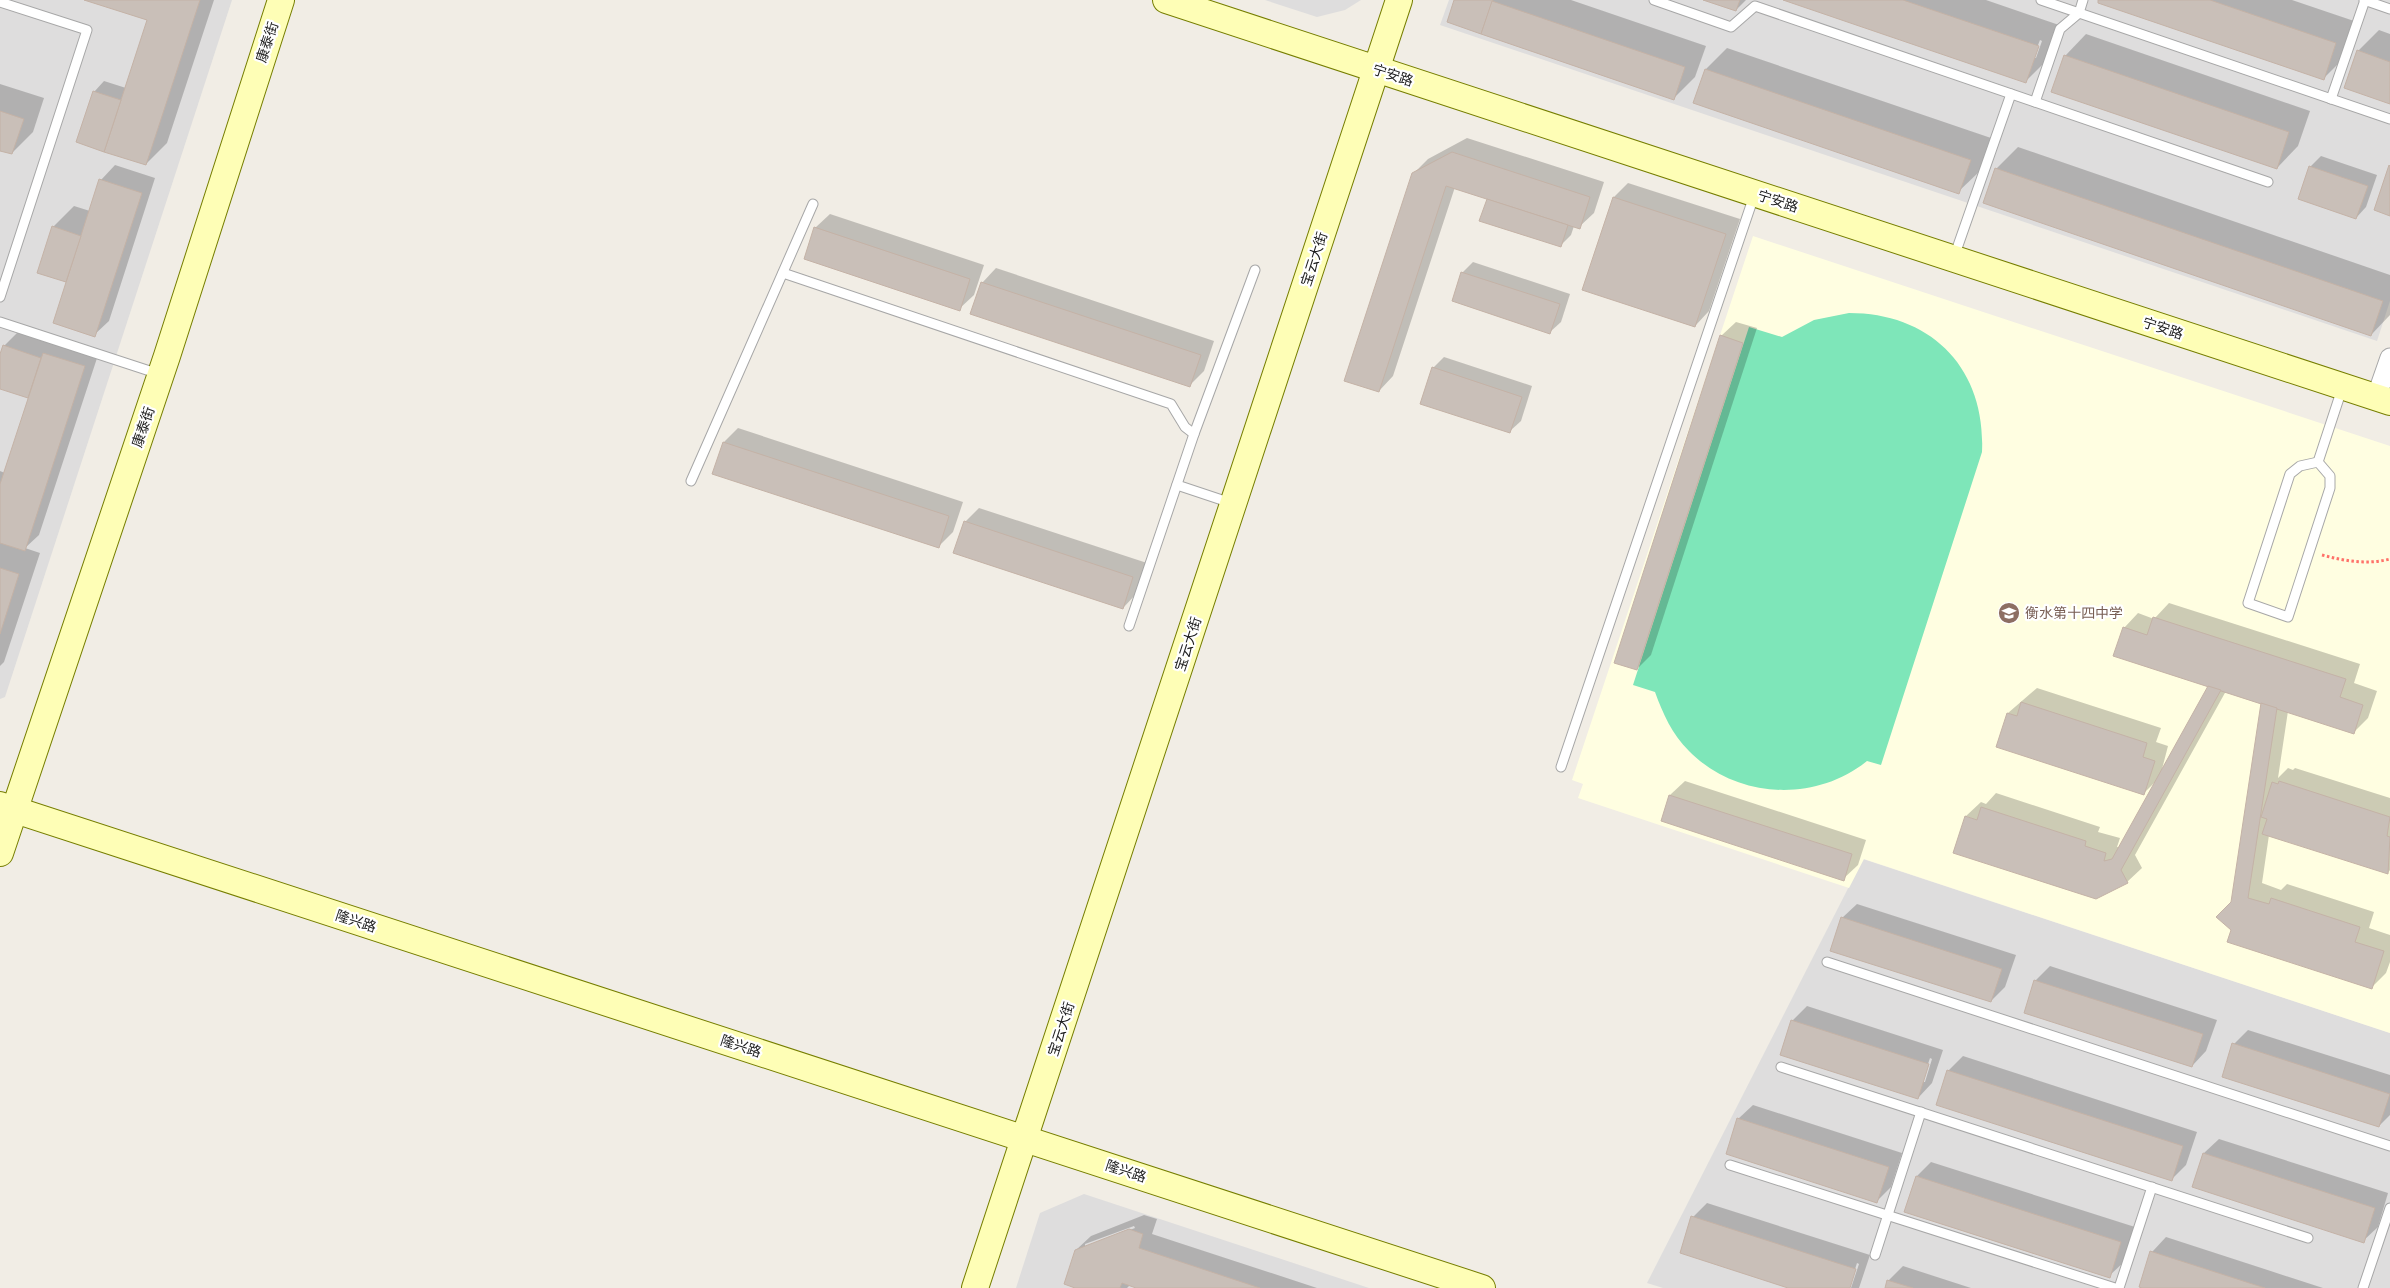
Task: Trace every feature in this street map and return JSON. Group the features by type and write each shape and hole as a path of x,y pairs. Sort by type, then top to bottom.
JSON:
{"street":[{"name":"康泰街","path":"0,853 7,807 161,374 281,0"},
{"name":"宁安路","path":"1166,0 2383,400"},
{"name":"宝云大街","path":"975,1288 1399,0"},
{"path":"2383,400 2390,358"},
{"name":"隆兴路","path":"7,807 1482,1288"}],"lane":[{"path":"1654,0 1731,27 1755,6 2268,182"},
{"path":"2041,0 2390,120"},
{"path":"2035,102 2060,29 2079,13 2083,0"},
{"path":"2331,99 2365,0 2390,9"},
{"path":"0,2 86,30 0,297"},
{"path":"1954,259 2011,94"},
{"path":"1561,767 1754,194"},
{"path":"691,482 813,204"},
{"path":"1129,626 1194,434 1255,270"},
{"path":"783,273 1171,404 1185,427 1194,434"},
{"path":"0,322 161,374"},
{"path":"2318,462 2343,387"},
{"path":"2318,462 2330,476 2330,488 2288,617 2248,603 2290,474 2300,466 2318,462"},
{"path":"1177,484 1234,504"},
{"path":"1827,962 2389,1143"},
{"path":"1781,1067 2308,1238"},
{"path":"1875,1255 1921,1112"},
{"path":"1730,1165 2115,1288"},
{"path":"2119,1288 2152,1187"},
{"path":"2363,1288 2390,1208"}],"path":[{"path":"2309,552 2357,562 2376,562 2390,559"}],"shaded area":[{"path":"0,0 232,0 5,697 0,699"},
{"path":"1265,0 1361,0 1345,10 1317,17"},
{"path":"1449,0 2390,0 2390,301 2377,341 1440,25"},
{"name":"衡水第十四中学","path":"1753,236 2390,446 2390,1033 1864,859 1849,888 1578,798 1583,784 1572,780"},
{"path":"1863,859 2390,1033 2390,1288 1663,1288 1647,1283"},
{"path":"1084,1194 1369,1288 1016,1288 1040,1213"}],"green space":[{"path":"1849,313 1878,316 1905,323 1928,335 1948,351 1963,371 1974,395 1981,422 1982,452 1881,765 1867,761 1846,775 1824,784 1800,789 1776,790 1752,786 1729,779 1708,767 1689,751 1669,723 1655,692 1633,685 1749,327 1782,337 1814,320"}],"building":[{"path":"84,0 200,0 146,165 104,152 147,20"},
{"path":"1454,0 1493,0 1481,34 1447,22"},
{"path":"1703,0 1740,0 1736,11"},
{"path":"1783,0 1903,0 2039,46 2026,83"},
{"path":"2098,0 2210,0 2336,43 2324,80 2098,3"},
{"path":"1492,1 1685,67 1674,100 1481,34"},
{"path":"2357,50 2390,62 2390,104 2344,88"},
{"path":"2064,55 2289,132 2277,169 2051,92"},
{"path":"1705,69 1971,160 1959,194 1693,103"},
{"path":"93,91 121,100 104,152 76,142"},
{"path":"0,111 24,119 12,154 0,151"},
{"path":"1452,152 1590,197 1580,229 1446,186 1379,392 1344,381 1412,173"},
{"path":"2309,166 2368,186 2356,219 2298,199"},
{"path":"2390,166 2390,216 2374,210"},
{"path":"1995,168 2383,301 2371,336 1983,203"},
{"path":"99,179 142,193 95,337 53,323"},
{"path":"1613,197 1726,234 1695,327 1582,290"},
{"path":"1487,199 1568,225 1561,247 1479,221"},
{"path":"52,226 81,236 66,282 37,273"},
{"path":"814,227 970,279 960,311 804,259"},
{"path":"1461,272 1560,304 1550,334 1452,301"},
{"path":"981,282 1201,355 1190,387 970,314"},
{"path":"1720,335 1743,343 1637,670 1614,663"},
{"path":"3,345 41,358 28,398 0,389 0,354"},
{"path":"43,353 85,366 25,551 0,543 0,484"},
{"path":"1432,367 1522,397 1510,433 1420,404"},
{"path":"723,442 949,516 939,548 712,474"},
{"path":"964,521 1133,577 1123,609 953,553"},
{"path":"0,568 19,574 0,634"},
{"path":"2153,617 2346,679 2340,697 2363,705 2354,734 2113,656 2123,627 2147,635"},
{"path":"2208,686 2221,690 2121,870 2128,883 2096,899 1953,853 1965,816 1977,820 1981,807 2086,841 2085,846 2106,853 2104,861 2112,859"},
{"path":"2021,702 2147,743 2143,757 2155,761 2144,795 1996,747 2007,713 2017,716"},
{"path":"2261,703 2277,708 2248,898 2269,904 2271,898 2360,927 2355,942 2384,951 2372,989 2227,942 2231,930 2216,917 2231,902"},
{"path":"2279,781 2390,817 2387,836 2390,837 2388,874 2262,834 2267,819 2261,817 2272,782 2278,784"},
{"path":"1669,795 1852,854 1844,881 1661,821"},
{"path":"1841,917 2002,969 1991,1002 1830,951"},
{"path":"2034,980 2203,1034 2192,1067 2024,1013"},
{"path":"1791,1020 1929,1064 1918,1099 1780,1055"},
{"path":"2232,1043 2390,1094 2379,1127 2222,1077"},
{"path":"1947,1070 2183,1146 2172,1181 1936,1105"},
{"path":"1737,1118 1889,1167 1877,1203 1726,1154"},
{"path":"2203,1153 2375,1208 2364,1243 2192,1187"},
{"path":"1916,1176 2121,1242 2110,1278 1904,1212"},
{"path":"1691,1216 1856,1269 1850,1288 1788,1288 1680,1253"},
{"path":"1129,1229 1143,1234 1139,1248 1260,1288 1136,1288 1122,1283 1120,1288 1075,1288 1064,1284 1075,1250"},
{"path":"2150,1251 2265,1288 2142,1288 2139,1287"},
{"path":"1887,1280 1913,1288 1885,1288"}],"place":[{"name":"衡水第十四中学","path":"2009,613"}]}
